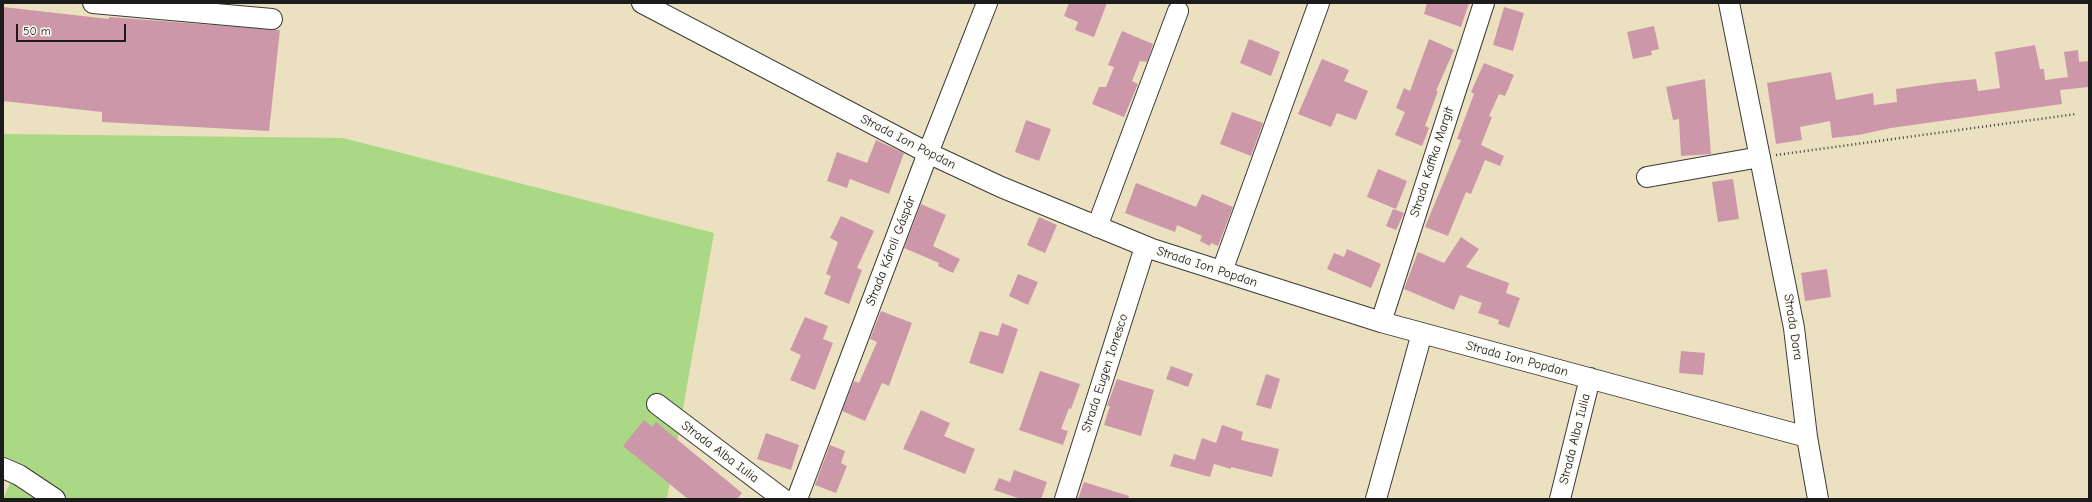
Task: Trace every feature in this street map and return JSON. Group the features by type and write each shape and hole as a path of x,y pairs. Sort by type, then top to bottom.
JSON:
{"street":[{"path":"103,3 272,19"},
{"name":"Strada Ion Popdan","path":"642,3 928,153 1001,188 1145,247 1381,322 1807,436"},
{"name":"Strada Károli Gáspár","path":"797,499 928,153 987,3"},
{"path":"1222,271 1319,3"},
{"name":"Strada Kaffka Margit","path":"1381,322 1484,3"},
{"name":"Strada Dara","path":"1729,3 1794,328 1807,436 1818,499"},
{"path":"1097,227 1178,11"},
{"path":"1647,177 1760,157"},
{"name":"Strada Eugen Ionesco","path":"1065,499 1145,247"},
{"path":"1376,499 1422,333"},
{"name":"Strada Alba Iulia","path":"1560,499 1590,378"},
{"name":"Strada Alba Iulia","path":"657,404 784,499"},
{"path":"3,468 19,475 55,499"}],"path":[{"path":"1760,157 2076,114"}],"green space":[{"path":"3,134 343,138 714,233 667,499 3,499 19,463 3,456"}],"building":[{"path":"1069,3 1107,3 1094,37 1075,30 1078,22 1064,16"},
{"path":"1427,3 1469,3 1461,27 1424,14"},
{"path":"3,7 109,19 109,17 280,30 269,131 102,122 102,112 3,101"},
{"path":"1504,7 1524,13 1513,51 1493,45"},
{"path":"1654,26 1659,49 1651,51 1652,55 1633,59 1627,32"},
{"path":"1122,31 1153,44 1147,62 1140,61 1132,81 1138,84 1124,117 1092,104 1099,87 1106,87 1114,67 1108,65"},
{"path":"1249,39 1280,52 1271,76 1240,63"},
{"path":"1429,39 1454,50 1436,91 1438,91 1425,126 1429,128 1422,146 1395,135 1405,112 1396,108 1404,88 1410,91"},
{"path":"2035,45 2040,69 2044,69 2045,80 2068,77 2064,52 2078,50 2079,62 2089,61 2089,87 2060,90 2062,104 1891,128 1858,135 1832,138 1830,121 1800,127 1802,140 1776,144 1767,83 1831,72 1836,100 1873,93 1874,105 1897,102 1896,89 1938,83 1976,79 1978,91 2000,88 1995,52"},
{"path":"1322,59 1349,70 1344,81 1368,91 1356,120 1337,113 1331,127 1298,114"},
{"path":"1484,63 1514,75 1505,96 1499,94 1489,116 1492,117 1481,145 1504,156 1500,166 1485,160 1471,194 1466,192 1448,236 1425,227 1461,140 1457,139 1474,94 1471,92"},
{"path":"1705,79 1711,154 1681,156 1679,119 1673,120 1666,87"},
{"path":"1232,112 1263,123 1251,156 1220,144"},
{"path":"1026,120 1051,129 1039,161 1015,152"},
{"path":"876,140 904,153 889,194 850,179 847,188 827,181 837,152 867,163"},
{"path":"1378,169 1407,181 1396,209 1367,197"},
{"path":"1733,179 1739,219 1718,222 1712,182"},
{"path":"1136,183 1196,207 1202,194 1233,207 1218,246 1211,243 1210,246 1200,241 1202,236 1177,225 1175,232 1125,213"},
{"path":"921,204 946,215 933,246 960,259 953,273 938,266 939,263 904,248"},
{"path":"1393,209 1404,213 1396,230 1386,226"},
{"path":"841,216 874,231 857,268 862,270 849,304 824,294 831,276 826,274 838,242 830,238"},
{"path":"1039,217 1057,225 1045,253 1027,245"},
{"path":"1461,237 1479,249 1466,267 1509,283 1506,293 1520,298 1509,328 1498,324 1499,320 1478,313 1482,303 1460,295 1454,310 1404,289 1418,252 1444,263"},
{"path":"1347,249 1381,264 1371,288 1327,269 1334,253 1344,257"},
{"path":"1827,269 1831,297 1805,301 1801,273"},
{"path":"1018,274 1038,282 1028,305 1009,296"},
{"path":"881,311 912,323 889,386 882,383 865,421 842,411 854,381 859,383 877,342 870,339"},
{"path":"805,317 828,326 823,339 833,343 815,390 790,380 801,355 790,350"},
{"path":"1002,323 1018,329 1003,374 969,363 980,331 998,336"},
{"path":"1681,351 1705,353 1703,375 1679,373"},
{"path":"1171,366 1193,374 1188,387 1166,379"},
{"path":"1040,371 1080,384 1071,409 1069,408 1061,429 1068,431 1063,445 1019,430"},
{"path":"1266,374 1280,379 1271,409 1256,405"},
{"path":"1117,379 1154,390 1141,436 1104,425 1110,406 1107,406"},
{"path":"921,410 950,423 944,436 975,449 965,474 903,449"},
{"path":"644,420 652,427 656,422 742,493 737,499 688,499 623,446"},
{"path":"1222,425 1243,432 1241,440 1279,449 1272,477 1214,464 1210,477 1170,466 1174,454 1195,460 1202,438 1216,443"},
{"path":"766,433 799,445 791,470 757,459"},
{"path":"830,445 845,451 841,463 847,466 836,493 815,485"},
{"path":"1014,470 1047,482 1041,499 1021,499 994,490 999,478 1010,482"},
{"path":"1084,482 1129,496 1128,499 1078,499"}]}
